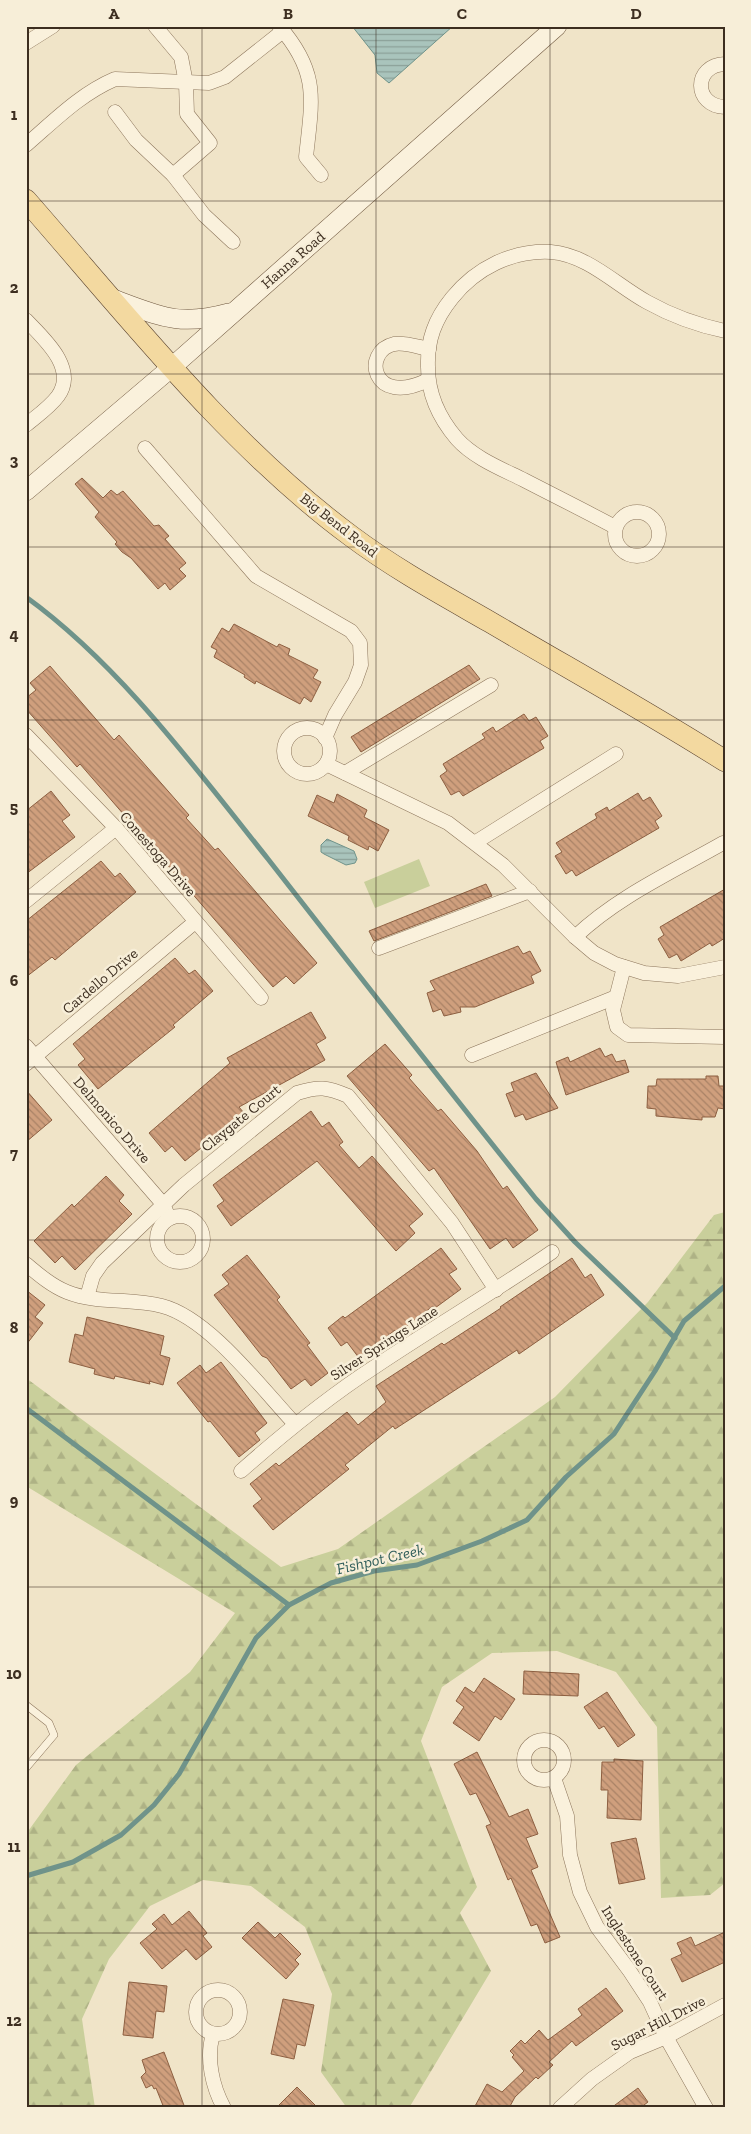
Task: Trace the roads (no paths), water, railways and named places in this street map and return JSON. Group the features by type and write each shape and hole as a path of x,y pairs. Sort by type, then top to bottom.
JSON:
{"main road":[{"name":"Big Bend Road","path":"26,200 172,367 247,446 298,494 350,536 396,568 679,732 725,761"}],"street":[{"path":"26,43 53,26"},
{"path":"155,26 181,57 186,83 187,114 210,143 174,175"},
{"name":"Hanna Road","path":"26,491 172,367 557,26"},
{"path":"26,145 88,93 115,79 186,83 208,82 225,77 281,29 304,60 310,79 311,105 306,157 320,175"},
{"path":"725,64 710,68 705,72 701,86 705,99 718,107 725,107"},
{"path":"115,112 136,140 174,175 204,215 233,242"},
{"path":"616,526 476,454 458,439 433,402 428,380 431,332 435,323 445,306 468,279 493,263 530,253 550,252 568,254 590,265 646,302 669,313 694,324 725,331"},
{"path":"113,299 159,316 181,320 204,320 235,311"},
{"path":"26,320 58,356 64,381 59,394 26,424"},
{"path":"428,380 415,387 396,389 382,382 376,368 376,360 380,353 394,344 429,349"},
{"path":"145,448 256,576 351,631 360,643 361,665 355,682 334,716 325,738"},
{"path":"345,773 491,685"},
{"path":"301,728 317,730 325,738 330,749 326,764 314,773 299,772 288,763 284,749 290,736 301,728"},
{"name":"Conestoga Drive","path":"26,735 116,828 261,998"},
{"path":"476,842 616,754"},
{"path":"326,764 448,823 476,842 503,865 575,937 594,953 624,967 644,973 678,976 725,967"},
{"path":"26,900 116,828"},
{"path":"575,937 594,919 615,905 723,843"},
{"path":"379,948 530,891"},
{"name":"Cardello Drive","path":"29,1056 195,922"},
{"path":"624,967 613,1010 617,1027 628,1035 725,1037"},
{"path":"472,1055 616,998"},
{"name":"Delmonico Drive","path":"29,1056 164,1204 169,1218"},
{"name":"Claygate Court","path":"87,1298 93,1276 102,1263 164,1204 297,1093 314,1087 332,1089 348,1096 452,1223 496,1290"},
{"name":"Silver Springs Lane","path":"241,1471 295,1424 375,1366 496,1290 552,1252"},
{"path":"26,1264 46,1280 67,1292 87,1298 162,1306 182,1315 221,1344 295,1424"},
{"name":"Inglestone Court","path":"554,1778 567,1816 570,1855 580,1892 597,1928 629,1970 650,2002 666,2037 706,2108"},
{"name":"Sugar Hill Drive","path":"560,2108 592,2079 630,2052 666,2037 725,2005"},
{"path":"212,2034 210,2043 211,2071 214,2086 224,2108"}],"lane":[{"path":"26,1705 49,1723 54,1735 26,1768"}],"water":[{"path":"352,26 453,26 389,83 377,73 375,55"},
{"path":"327,839 354,851 357,859 355,863 346,865 321,852 321,845"}],"waterway":[{"path":"26,597 93,654 125,686 185,754 536,1199 575,1242 675,1338"},
{"name":"Fishpot Creek","path":"26,1876 73,1862 121,1835 154,1805 179,1774 256,1638 289,1605 331,1583 374,1571 417,1565 482,1541 527,1520 566,1477 614,1434 655,1371 684,1321 725,1286"},
{"path":"26,1408 289,1605"}]}
